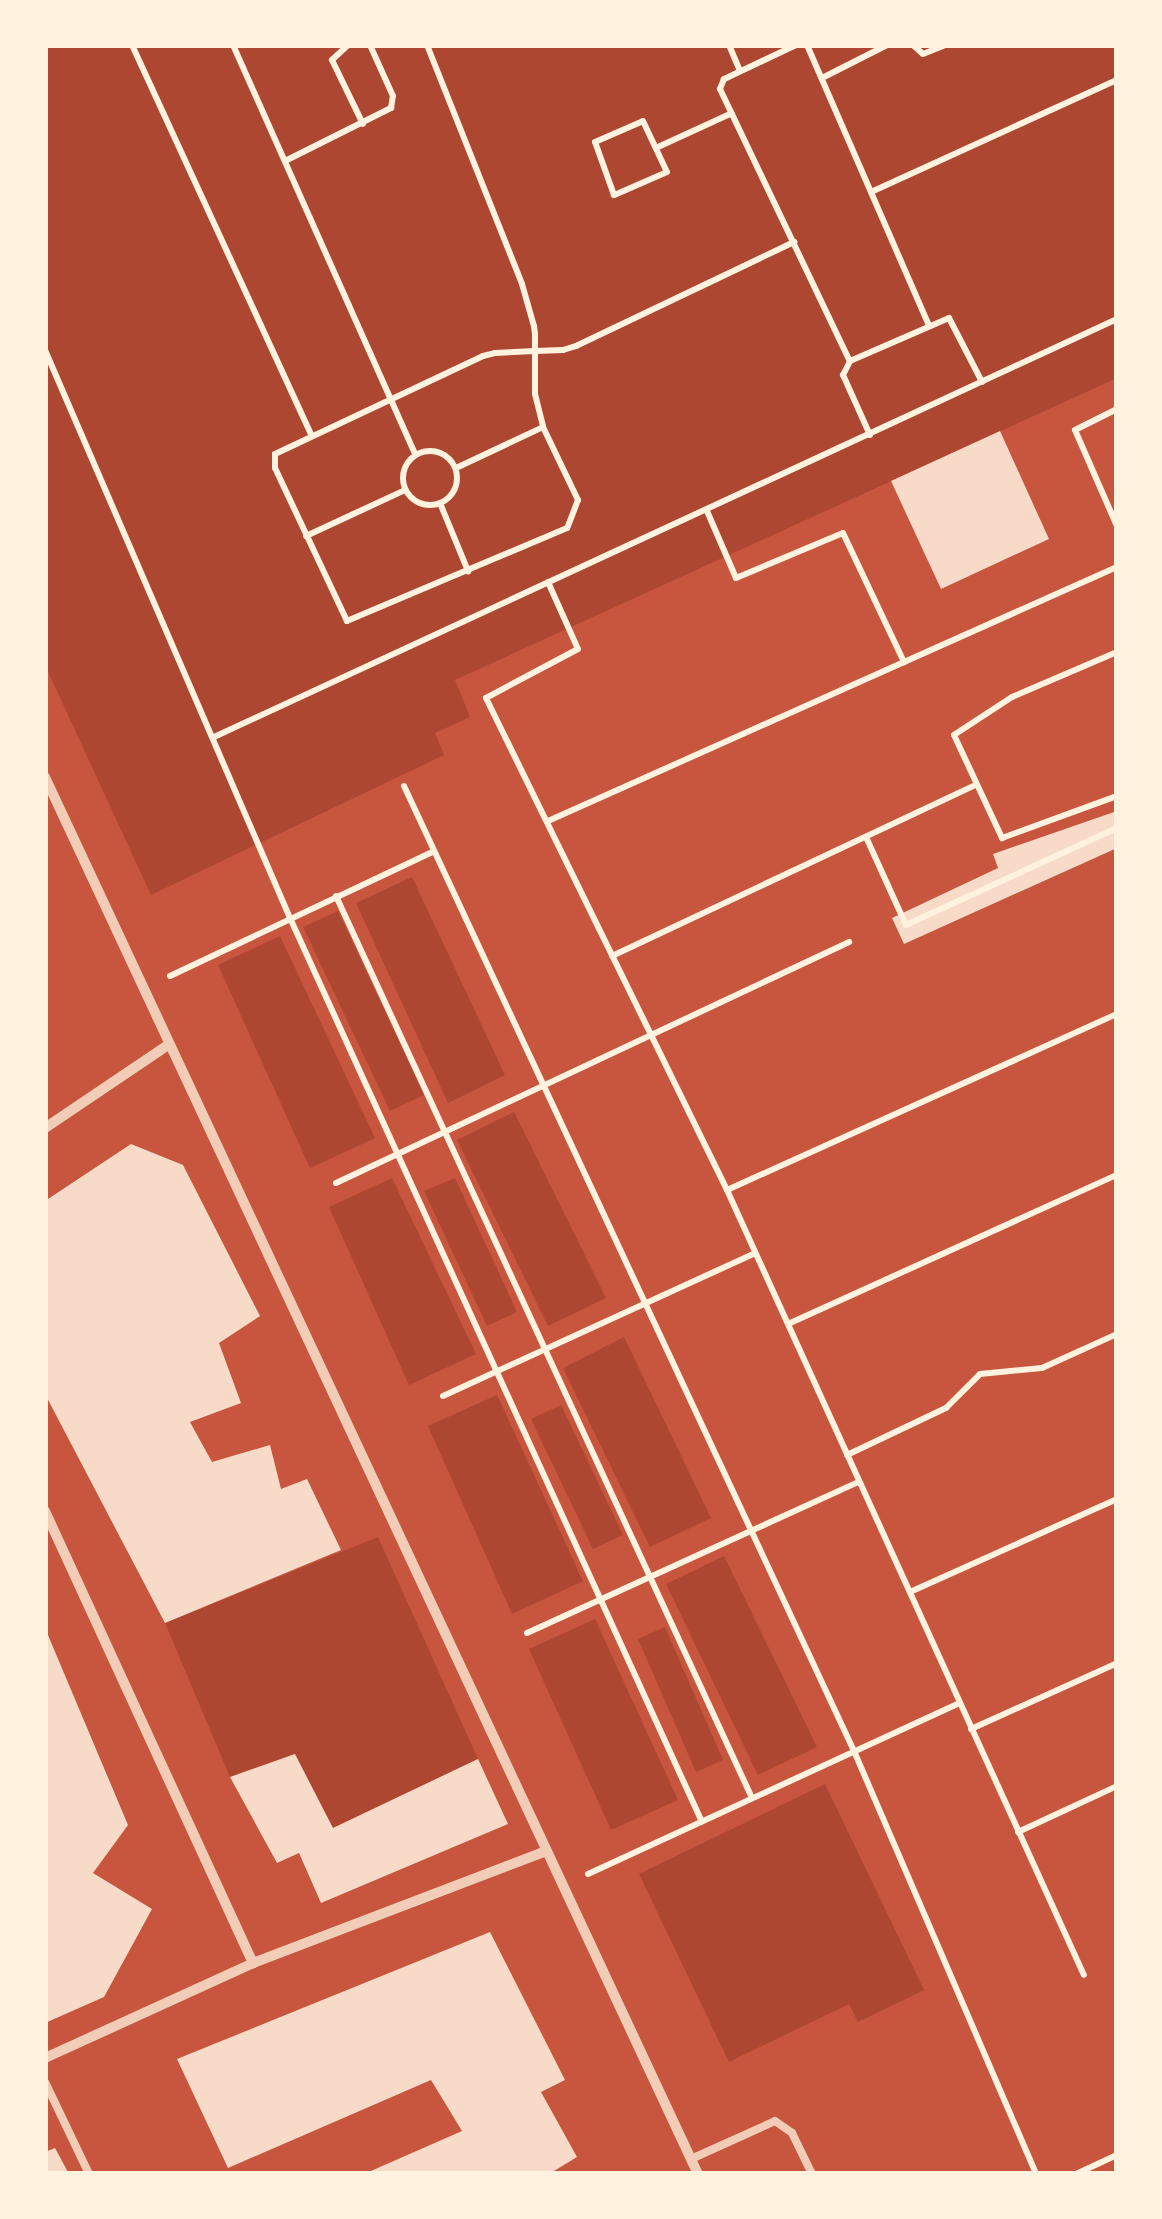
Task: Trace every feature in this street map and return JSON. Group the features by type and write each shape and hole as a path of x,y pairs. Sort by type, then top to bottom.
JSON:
{"street":[{"path":"45,777 698,2174"},
{"path":"45,1128 168,1045"},
{"path":"45,1511 253,1963"},
{"path":"45,2058 253,1963 546,1851"}],"lane":[{"path":"45,2082 89,2174"},
{"path":"691,2159 776,2121 792,2133 812,2174"}],"path":[{"path":"132,45 312,436"},
{"path":"234,45 415,454"},
{"path":"348,45 332,60 363,124"},
{"path":"285,161 363,124 393,102 370,45"},
{"path":"427,45 522,284 535,351 543,427 578,496 575,519 468,571 347,621 274,462 281,450 482,356 535,351 576,346 794,242"},
{"path":"729,45 741,72"},
{"path":"793,45 720,86 850,360"},
{"path":"807,45 930,325"},
{"path":"822,78 887,45"},
{"path":"913,45 923,54 945,45"},
{"path":"870,192 1117,80"},
{"path":"658,147 732,113"},
{"path":"643,121 658,147 664,176 621,196 611,193 594,142 643,121"},
{"path":"214,737 1117,319"},
{"path":"870,435 843,375 850,360 930,325 955,320 982,382"},
{"path":"45,350 290,918 702,1822"},
{"path":"1117,409 1075,430 1117,526"},
{"path":"456,468 543,427"},
{"path":"415,454 438,452 456,468"},
{"path":"415,454 402,477 405,490 420,503 440,503 455,489 456,468"},
{"path":"306,536 405,490"},
{"path":"440,503 468,571"},
{"path":"708,510 736,578 843,533 904,662"},
{"path":"547,822 1117,567"},
{"path":"548,582 578,648 485,694 755,1252 1084,1975"},
{"path":"1117,652 1012,697 959,728 954,745 1002,838 1117,796"},
{"path":"404,786 854,1751 1036,2174"},
{"path":"612,956 974,786"},
{"path":"866,837 906,924 1117,828"},
{"path":"142,989 434,851"},
{"path":"336,896 752,1798"},
{"path":"336,1183 849,942"},
{"path":"726,1190 1117,1014"},
{"path":"788,1324 1117,1175"},
{"path":"444,1396 755,1252"},
{"path":"847,1455 946,1408 980,1374 1042,1368 1117,1334"},
{"path":"527,1632 859,1482"},
{"path":"910,1592 1117,1498"},
{"path":"971,1729 1117,1663"},
{"path":"563,1885 959,1703"},
{"path":"1018,1832 1117,1786"},
{"path":"1076,2174 1117,2155"}],"shaded area":[{"path":"45,45 1117,45 1117,378 455,680 470,717 435,733 444,755 151,895 45,665"},
{"path":"412,877 505,1075 448,1103 356,903"},
{"path":"338,911 424,1095 390,1111 303,927"},
{"path":"280,936 375,1138 310,1168 218,965"},
{"path":"514,1112 606,1298 548,1326 457,1140"},
{"path":"392,1178 476,1354 409,1385 329,1207"},
{"path":"455,1178 517,1312 487,1326 424,1191"},
{"path":"624,1337 711,1518 650,1547 563,1368"},
{"path":"497,1395 583,1581 512,1614 428,1426"},
{"path":"561,1405 623,1535 593,1549 531,1419"},
{"path":"378,1537 478,1759 333,1828 294,1754 230,1777 165,1623"},
{"path":"724,1556 817,1747 758,1775 666,1584"},
{"path":"595,1619 678,1800 611,1830 529,1649"},
{"path":"665,1627 723,1760 696,1772 638,1639"},
{"path":"825,1784 924,1990 858,2022 849,2004 729,2062 639,1874"}],"building":[{"path":"1000,431 1049,539 941,589 891,481"},
{"path":"1117,811 1117,848 904,944 892,918 998,868 993,854"},
{"path":"131,1144 183,1165 260,1316 219,1343 241,1403 190,1422 212,1462 270,1445 281,1489 307,1479 341,1550 165,1623 45,1394 45,1201"},
{"path":"45,1628 128,1825 93,1873 152,1909 104,1997 45,2023"},
{"path":"295,1754 333,1828 478,1759 508,1824 321,1903 299,1853 277,1863 230,1777"},
{"path":"490,1932 565,2080 541,2092 577,2157 549,2174 364,2174 462,2131 431,2080 228,2168 177,2059"},
{"path":"55,2148 69,2174 45,2174 45,2152"}]}
